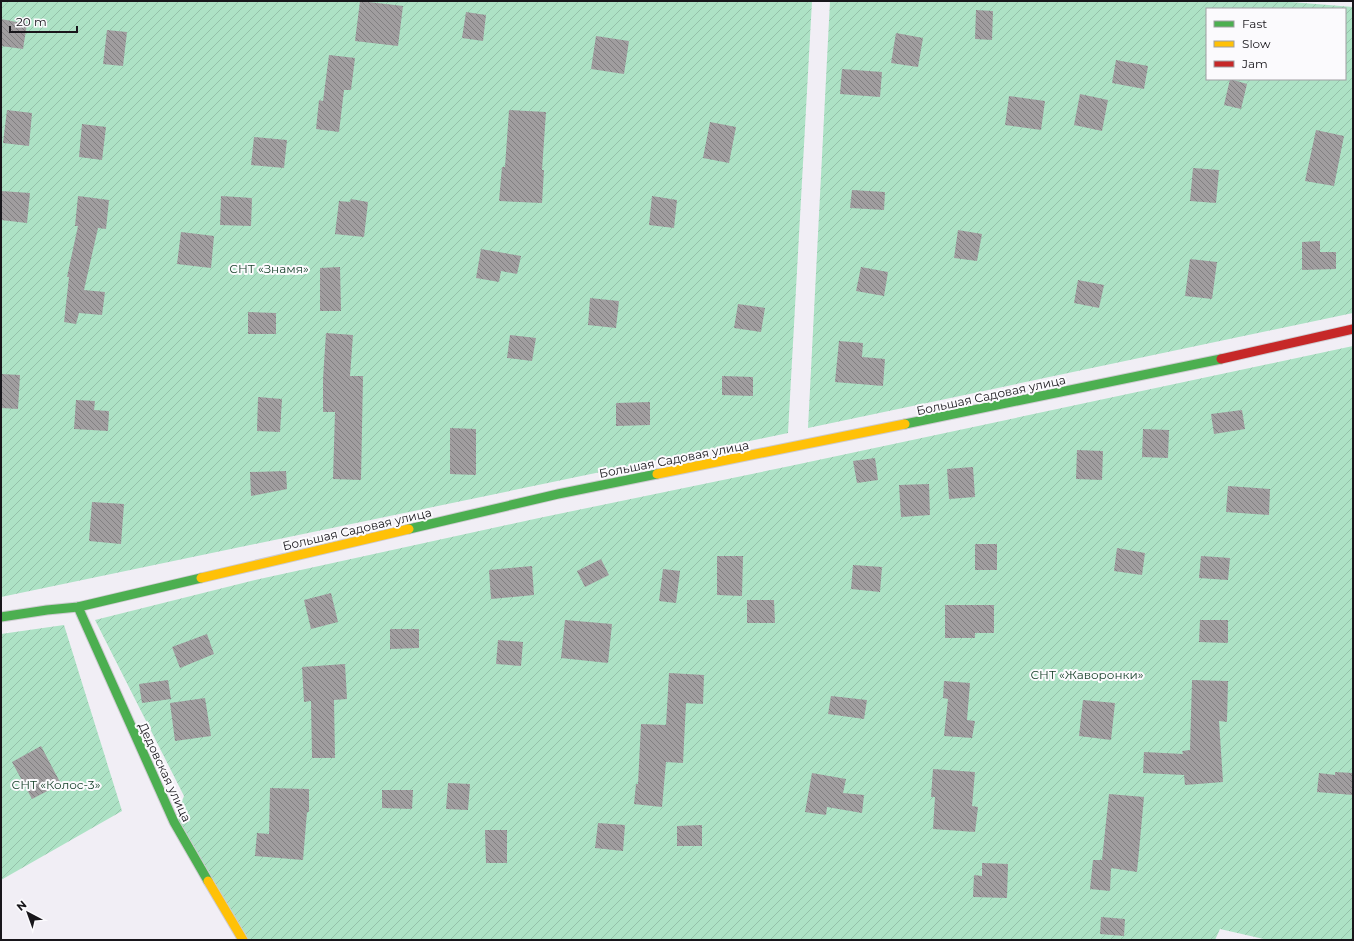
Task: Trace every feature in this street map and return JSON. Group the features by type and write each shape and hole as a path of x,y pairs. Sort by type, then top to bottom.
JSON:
{"street":[{"name":"Большая Садовая улица","path":"1,617 78,607 558,494 1030,399 1246,354 1353,329"},
{"name":"Дедовская улица","path":"78,607 174,822 243,940"}],"green space":[{"name":"СНТ «Знамя»","path":"1,1 812,1 788,433 1,597"},
{"path":"830,1 1279,1 1353,7 1353,313 808,428"},
{"name":"СНТ «Жаворонки»","path":"1353,346 1353,940 1268,940 1220,929 1215,940 243,940 174,822 184,796 95,620 255,580 539,518"},
{"name":"СНТ «Колос-3»","path":"64,625 122,811 1,880 1,634"}],"building":[{"path":"360,1 403,6 398,46 355,41"},
{"path":"976,10 993,11 992,40 975,39"},
{"path":"466,12 486,15 483,41 462,38"},
{"path":"1,19 27,24 23,49 1,46"},
{"path":"107,30 127,32 123,66 103,64"},
{"path":"896,33 923,38 918,67 891,63"},
{"path":"596,36 629,41 624,74 591,69"},
{"path":"329,55 355,58 351,90 344,90 339,132 316,129 319,100 323,101"},
{"path":"1116,60 1148,66 1144,89 1112,83"},
{"path":"842,69 882,72 880,97 840,94"},
{"path":"1230,80 1247,84 1241,109 1224,105"},
{"path":"1080,94 1108,100 1102,131 1074,125"},
{"path":"1009,96 1045,101 1041,130 1005,125"},
{"path":"7,110 32,113 29,146 3,143"},
{"path":"509,110 546,112 542,170 544,170 542,203 499,201 502,167 505,167"},
{"path":"710,122 736,127 729,163 703,158"},
{"path":"82,124 106,127 102,160 79,157"},
{"path":"1316,130 1344,136 1334,186 1305,181"},
{"path":"254,137 287,140 284,168 251,165"},
{"path":"1193,168 1219,170 1216,203 1190,201"},
{"path":"852,190 885,192 884,210 850,208"},
{"path":"1,191 30,193 27,223 1,220"},
{"path":"78,196 109,200 106,229 98,228 84,290 105,292 102,315 79,313 76,324 64,322 69,277 67,277 78,226 75,226"},
{"path":"221,196 252,198 251,226 220,225"},
{"path":"652,196 677,200 674,228 649,225"},
{"path":"351,199 368,202 364,237 335,234 339,201 350,202"},
{"path":"958,230 982,234 977,261 954,258"},
{"path":"181,232 214,236 211,268 177,264"},
{"path":"1320,241 1320,252 1336,252 1336,269 1302,270 1302,242"},
{"path":"481,249 521,256 517,274 501,271 499,282 476,278"},
{"path":"1190,259 1217,262 1212,299 1185,296"},
{"path":"340,267 341,311 320,311 320,268"},
{"path":"861,267 888,272 884,296 856,291"},
{"path":"1078,280 1104,285 1099,308 1074,303"},
{"path":"590,298 619,301 616,328 588,325"},
{"path":"738,304 765,308 761,332 734,328"},
{"path":"248,312 276,313 276,334 248,334"},
{"path":"326,333 353,335 350,376 363,376 361,480 333,479 335,412 323,412 323,379"},
{"path":"510,335 536,338 532,361 507,358"},
{"path":"839,341 863,343 862,357 885,359 883,386 835,382"},
{"path":"1,374 20,375 18,409 1,408"},
{"path":"722,376 753,377 753,396 722,395"},
{"path":"258,397 282,399 280,432 257,431"},
{"path":"76,400 95,401 94,410 109,411 108,431 74,429"},
{"path":"650,402 650,425 616,426 616,403"},
{"path":"1242,410 1245,429 1214,434 1211,414"},
{"path":"450,428 476,429 476,475 450,474"},
{"path":"1143,429 1169,430 1168,458 1142,457"},
{"path":"1077,450 1103,451 1102,480 1076,479"},
{"path":"875,458 878,480 857,483 853,461"},
{"path":"973,467 975,497 949,499 947,469"},
{"path":"286,471 287,489 251,496 250,472"},
{"path":"929,484 930,515 901,517 899,485"},
{"path":"1228,486 1270,489 1269,515 1226,512"},
{"path":"92,502 124,504 121,544 89,541"},
{"path":"975,544 997,544 997,570 975,570"},
{"path":"1117,548 1145,553 1142,575 1114,571"},
{"path":"717,556 743,556 742,596 717,595"},
{"path":"1201,556 1230,558 1228,580 1199,578"},
{"path":"601,559 609,575 585,587 577,571"},
{"path":"853,565 882,567 880,592 851,589"},
{"path":"532,566 534,595 491,599 489,570"},
{"path":"663,569 680,571 676,603 659,601"},
{"path":"331,593 338,622 311,629 304,600"},
{"path":"747,600 774,600 775,623 747,623"},
{"path":"945,605 994,605 994,633 975,633 975,638 945,638"},
{"path":"565,620 612,624 608,663 561,658"},
{"path":"1200,620 1228,620 1228,643 1199,642"},
{"path":"390,629 419,629 419,648 390,649"},
{"path":"207,634 214,654 180,668 172,647"},
{"path":"498,640 523,642 521,666 496,664"},
{"path":"345,664 347,699 334,700 335,758 312,758 311,701 304,702 302,667"},
{"path":"669,673 704,675 703,704 686,703 683,763 666,762 662,807 634,804 636,784 638,784 641,724 666,725"},
{"path":"168,680 171,699 142,703 139,684"},
{"path":"1192,680 1228,681 1227,722 1219,721 1223,782 1185,785 1184,775 1143,773 1144,752 1183,754 1182,751 1190,750"},
{"path":"944,681 970,683 967,720 975,721 972,738 944,736 948,699 943,698"},
{"path":"831,696 867,700 864,719 828,714"},
{"path":"205,698 211,736 175,741 170,703"},
{"path":"1083,700 1115,703 1111,740 1079,736"},
{"path":"41,746 61,784 32,799 12,762"},
{"path":"933,769 975,772 972,806 978,807 975,832 933,829 935,797 931,797"},
{"path":"1335,772 1353,773 1353,795 1317,792 1319,773 1335,775"},
{"path":"812,773 846,779 843,793 864,795 862,813 827,807 826,815 805,812"},
{"path":"448,783 470,784 468,810 446,809"},
{"path":"270,788 309,789 309,812 307,812 303,860 255,856 257,833 269,834"},
{"path":"382,790 413,790 412,809 382,808"},
{"path":"1109,794 1144,797 1137,872 1111,868 1110,891 1090,889 1093,860 1102,860"},
{"path":"598,823 625,825 623,851 595,848"},
{"path":"702,825 702,846 677,846 677,826"},
{"path":"485,830 507,830 507,863 486,863"},
{"path":"982,863 1008,864 1007,898 973,897 974,875 982,876"},
{"path":"1101,917 1125,919 1124,936 1100,934"}],"traffic: fast":[{"path":"905,424 1221,359"},
{"path":"409,529 558,494 657,474"},
{"path":"1,617 78,607 201,578"},
{"path":"78,607 174,822 208,881"}],"traffic: slow":[{"path":"657,474 905,424"},
{"path":"201,578 409,529"},
{"path":"208,881 243,940"}],"traffic: jam":[{"path":"1221,359 1353,329"}]}
